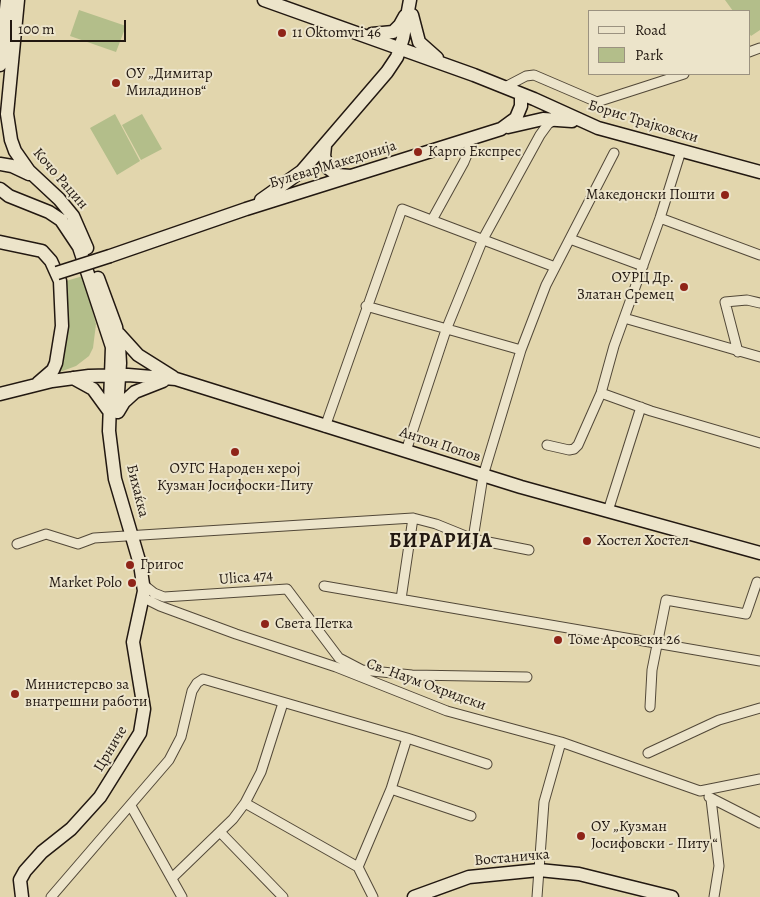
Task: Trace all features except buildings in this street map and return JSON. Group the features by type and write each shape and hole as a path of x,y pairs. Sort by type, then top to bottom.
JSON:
{"street":[{"path":"264,0 355,31 505,87 526,76 534,75 598,102 681,75"},
{"name":"Кочо Рацин","path":"0,65 11,1"},
{"name":"Кочо Рацин","path":"11,1 7,120 15,151 36,178 67,208 80,227 116,327 119,346 115,375"},
{"path":"355,31 377,34 393,32 400,25 410,1"},
{"path":"410,1 413,27 418,42 433,56 454,68"},
{"name":"Булевар Македонија","path":"246,209 296,176 325,146 387,72 400,48 410,1"},
{"name":"Борис Трајковски","path":"505,87 583,122 622,136 760,172"},
{"name":"Булевар Македонија","path":"57,273 246,209 501,129 516,118 521,106 521,94"},
{"path":"501,129 535,119 583,122"},
{"path":"406,451 446,330 483,239 545,127 556,119"},
{"path":"518,124 533,128 536,133 536,143"},
{"path":"432,220 464,162 469,150 468,140"},
{"path":"325,146 324,156 329,169 338,175 354,176"},
{"path":"547,445 574,449 601,392 624,318 644,266 681,152"},
{"path":"473,539 483,476 520,350 555,268 614,154"},
{"path":"0,164 17,168 36,178"},
{"name":"Кочо Рацин","path":"3,193 49,212 61,220 76,240 112,347 115,375"},
{"path":"325,426 402,209 555,268"},
{"path":"660,218 760,255"},
{"path":"570,239 644,266"},
{"path":"0,242 15,247 42,251 57,273 61,290 62,326 58,352 53,370 36,384"},
{"path":"738,352 726,302 747,300 760,303"},
{"path":"366,306 520,350"},
{"path":"624,318 760,357"},
{"path":"116,327 123,341 134,352 176,379"},
{"name":"Антон Попов","path":"0,394 36,384 73,378 115,375 176,379 483,476 760,554"},
{"name":"Бихаќка","path":"115,375 112,452 115,479 132,537 144,591"},
{"path":"73,378 97,392 113,414 136,392 154,383 176,379"},
{"path":"601,392 641,408 760,443"},
{"path":"608,511 641,408"},
{"path":"132,537 413,518 436,524 473,539 529,550"},
{"path":"401,600 413,518"},
{"name":"Бихаќка","path":"17,544 46,534 78,544 94,538 132,537"},
{"path":"650,707 657,644 666,600 746,614 757,582"},
{"path":"324,586 760,660"},
{"name":"Ulica 474","path":"144,591 164,596 287,589 339,658 362,670 412,675 526,677"},
{"name":"Св. Наум Охридски","path":"144,591 160,606 236,634 336,667 447,711 562,742 700,791"},
{"name":"Црниче","path":"22,897 20,880 25,871 42,852 71,828 100,797 140,733 143,704 132,642 144,591"},
{"path":"51,897 131,806 174,751 184,729 193,688 198,681 208,679 283,703 407,738 487,764"},
{"path":"172,878 220,832 245,804 263,765 283,703"},
{"path":"648,753 719,720 760,708"},
{"path":"358,868 391,789 407,738"},
{"path":"537,897 544,802 562,742"},
{"path":"700,791 760,779"},
{"path":"391,789 471,816"},
{"path":"700,791 711,799 760,823"},
{"path":"711,799 719,866 714,897"},
{"path":"245,804 358,868 373,897"},
{"path":"131,806 172,878 180,896"},
{"path":"220,832 283,897"},
{"name":"Востаничка","path":"414,897 431,894 469,877 539,870 580,874 631,892 672,897"}],"green space":[{"path":"725,0 760,0 760,30 751,36 750,34 750,10 732,10"},
{"path":"79,10 126,26 116,52 70,36"},
{"path":"115,114 140,161 117,175 90,128"},
{"path":"142,114 162,149 141,160 122,125"},
{"path":"83,276 96,324 93,348 89,356 76,366 57,373 66,281"}],"place":[{"name":"11 Oktomvri 46","path":"282,33"},
{"name":"ОУ „Димитар Миладинов“","path":"116,83"},
{"name":"Карго Експрес","path":"418,152"},
{"name":"Македонски Пошти","path":"725,195"},
{"name":"ОУРЦ Др. Златан Сремец","path":"684,287"},
{"name":"ОУГС Народен херој Кузман Јосифоски-Питу","path":"235,452"},
{"name":"Хостел Хостел","path":"587,541"},
{"name":"Григос","path":"130,565"},
{"name":"Market Polo","path":"132,583"},
{"name":"Света Петка","path":"265,624"},
{"name":"Томе Арсовски 26","path":"558,640"},
{"name":"Министерсво за внатрешни работи","path":"15,694"},
{"name":"ОУ „Кузман Јосифовски - Питу “","path":"581,836"}],"district":[{"name":"БИРАРИЈА","path":"441,542"}]}
